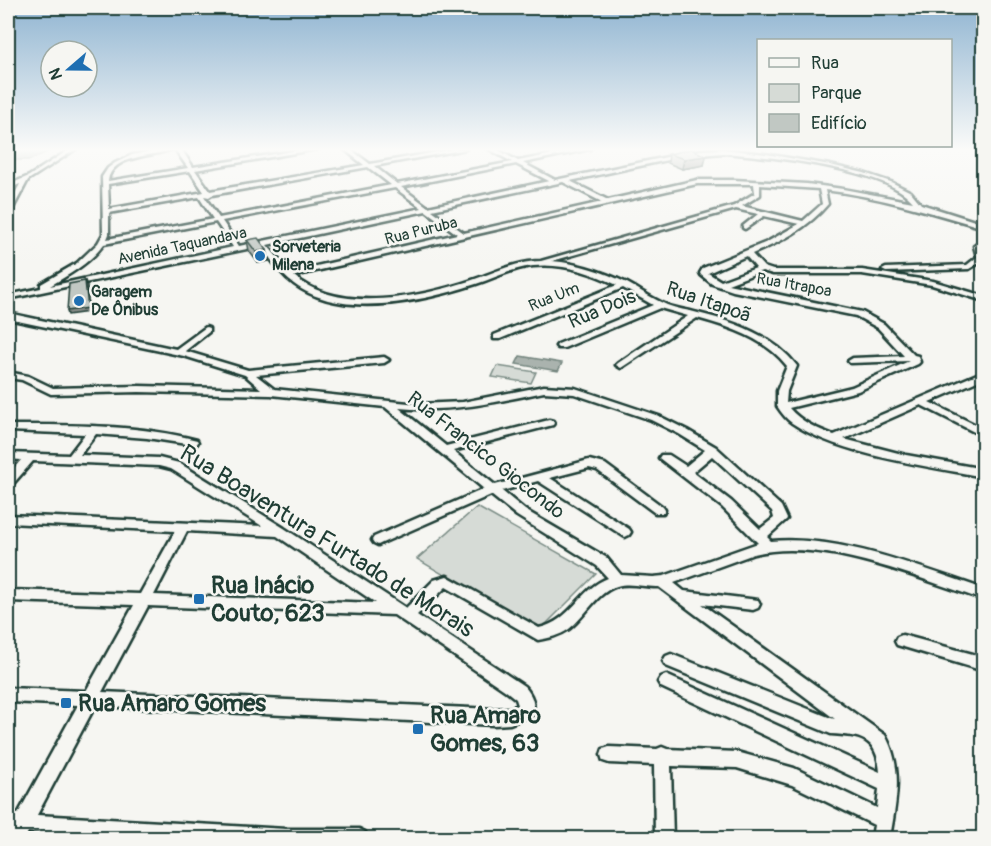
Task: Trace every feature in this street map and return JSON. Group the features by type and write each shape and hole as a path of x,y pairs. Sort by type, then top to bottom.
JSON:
{"street":[{"path":"8,212 21,188"},
{"path":"104,242 107,211 105,188"},
{"path":"202,188 237,248"},
{"path":"107,211 241,188"},
{"path":"36,291 80,264 104,242 383,188"},
{"path":"399,188 462,235"},
{"name":"Avenida Taquandava","path":"8,297 524,188"},
{"path":"581,188 605,201"},
{"name":"Rua Puruba","path":"288,275 663,188"},
{"path":"535,263 736,207 758,194 757,188"},
{"path":"761,269 748,254 803,223 825,204 822,188"},
{"name":"Rua Puruba","path":"826,188 868,193 918,204 984,226"},
{"name":"Avenida Taquandava","path":"899,188 916,198 918,204"},
{"path":"736,207 803,223"},
{"path":"745,227 762,214"},
{"path":"969,267 981,258 978,246 984,241"},
{"name":"Rua Itapoã","path":"262,243 288,275 302,286 324,296 379,301 426,295 535,263 582,268 624,285 658,306 728,324 751,334 792,366 781,400 783,407"},
{"name":"Rua Itrapoa","path":"748,254 706,270 704,273 707,278 721,284 762,295 859,314 881,326 915,358"},
{"path":"721,284 761,269 782,273 862,272 984,266"},
{"path":"862,272 933,283 984,299"},
{"name":"Rua Um","path":"497,336 624,285"},
{"name":"Rua Dois","path":"561,346 658,306"},
{"path":"621,365 696,315"},
{"path":"8,316 178,352 248,373 384,360"},
{"path":"178,352 206,330"},
{"path":"783,407 855,389 913,364 915,358 853,361"},
{"path":"248,373 271,392"},
{"path":"833,440 984,374"},
{"path":"8,375 25,378 51,391 139,389 271,392 418,406 463,405 544,389 562,389 656,418 712,450 777,509 781,519 763,541"},
{"path":"922,402 984,434"},
{"name":"Rua Francico Giocondo","path":"387,403 491,490 534,522 602,562 618,580"},
{"path":"783,407 799,423 833,440 984,473"},
{"path":"443,450 549,423"},
{"path":"8,428 171,436 193,442"},
{"path":"72,458 93,431"},
{"path":"686,472 712,450"},
{"name":"Rua Boaventura Furtado de Morais","path":"8,456 168,464 280,531 523,693 526,710 510,716 494,717 91,699"},
{"path":"8,482 30,457"},
{"path":"664,458 686,472 748,523 763,541"},
{"path":"378,540 491,490 596,465 659,510"},
{"path":"540,477 625,532"},
{"path":"8,519 280,531"},
{"path":"184,526 91,699 16,828 286,838 359,838"},
{"path":"8,595 402,612 439,584 447,581 538,634 547,634 563,627 607,585 618,580 662,582 763,541 831,550 921,574 984,595"},
{"path":"662,582 862,728 887,751 889,767 880,838"},
{"path":"680,595 753,604"},
{"path":"902,641 984,664"},
{"path":"671,661 831,726 862,728"},
{"path":"666,682 887,784"},
{"path":"8,695 91,699"},
{"path":"609,755 662,755 737,760 808,782 883,820"},
{"path":"662,755 664,838"}],"green space":[{"path":"497,366 536,372 531,383 492,377"},
{"path":"477,507 596,574 539,631 417,559"}],"shaded area":[{"path":"520,356 562,363 558,371 516,364"}],"building":[{"path":"258,238 267,250 256,252 247,240"},
{"name":"Garagem De Ônibus","path":"85,281 88,308 67,311 69,284"}],"place":[{"name":"Sorveteria Milena","path":"260,256"},
{"name":"Garagem De Ônibus","path":"79,301"},
{"name":"Rua Inácio Couto, 623","path":"199,599"},
{"name":"Rua Amaro Gomes","path":"66,703"},
{"name":"Rua Amaro Gomes, 63","path":"418,729"}]}
